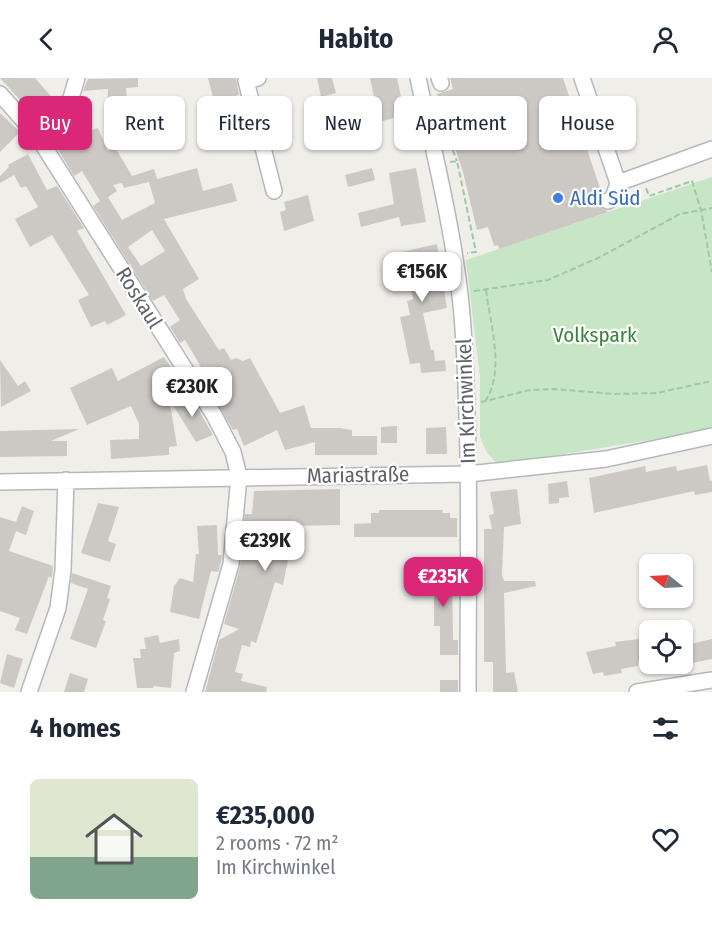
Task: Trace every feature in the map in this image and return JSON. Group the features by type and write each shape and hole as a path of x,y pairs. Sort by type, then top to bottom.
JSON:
{"street":[{"path":"72,96 77,78"},
{"path":"258,78 246,81 274,191"},
{"name":"Im Kirchwinkel","path":"418,78 437,166 459,293 468,474 468,692"},
{"path":"582,78 618,183 613,198 608,201"},
{"name":"Roskaul","path":"0,94 18,114"},
{"path":"618,183 712,148"},
{"name":"Roskaul","path":"46,150 213,415 233,452 239,476 231,564 194,692"},
{"name":"Mariastraße","path":"0,482 239,476 468,474 606,459 712,436"},
{"path":"29,692 58,608 63,570 66,480"},
{"path":"637,692 712,680"}],"path":[{"path":"437,166 456,161 476,252 453,256"},
{"path":"641,174 649,196 692,181 701,210 712,272"},
{"path":"459,293 548,280 600,257 680,214 712,208"},
{"path":"486,290 495,359 492,390 486,400"},
{"path":"466,405 511,393 539,389 615,394 657,393 712,381"}],"green space":[{"name":"Volkspark","path":"712,177 712,427 680,435 498,465 486,451 480,437 480,377 466,260"}],"building":[{"path":"0,78 35,78 51,96 18,96"},
{"path":"138,78 138,87 126,88 127,96 108,96 108,89 83,91 88,79"},
{"path":"208,78 236,78 239,95 213,96"},
{"path":"317,78 332,78 336,93 321,96"},
{"path":"370,78 397,78 401,96 394,96 394,118 382,121 382,96 374,96"},
{"path":"450,78 563,78 569,96 539,96 539,150 587,150 602,194 599,205 608,212 499,249 498,245 494,246 488,227 477,230 456,150 527,150 527,96 438,96 437,94 453,89"},
{"path":"0,113 18,130 18,134 0,152"},
{"path":"98,128 104,142 104,150 117,150 132,176 154,169 157,179 197,168 203,191 232,183 237,201 164,219 199,279 183,289 186,299 219,350 224,348 231,360 236,358 243,361 250,358 280,413 304,405 311,428 340,428 352,430 352,436 377,436 377,455 315,455 315,442 285,450 277,430 244,446 237,429 233,430 196,369 201,367 185,340 180,343 170,327 180,320 164,295 153,301 93,206 100,201 82,171 74,176 58,150 92,150 92,130","holes":["149,182 155,203 122,220 108,197 117,191 113,185 122,183 124,188","152,230 165,251 141,266 128,247"]},
{"path":"28,154 47,190 57,186 84,228 77,231 126,315 107,325 105,321 91,327 78,300 89,295 52,235 30,247 15,219 38,207 26,186 21,188 14,175 0,183 0,176 9,167 8,165"},
{"path":"372,168 375,180 348,187 345,175"},
{"path":"416,168 426,222 401,226 399,217 361,227 358,213 394,204 389,173"},
{"path":"308,195 314,221 284,231 280,212 286,210 284,202"},
{"path":"437,244 447,308 423,313 435,361 445,360 446,371 421,373 420,363 410,364 400,317 410,315 407,301 413,299 408,276 400,279 393,254"},
{"path":"164,357 174,372 153,383 165,406 170,403 177,446 169,447 169,455 111,459 110,440 139,439 139,424 131,406 87,425 70,388 112,368 118,381"},
{"path":"0,360 18,386 25,381 31,391 1,407"},
{"path":"189,393 213,435 196,442 171,402"},
{"path":"397,426 397,443 381,443 381,427"},
{"path":"446,427 447,454 426,454 426,428"},
{"path":"79,429 51,441 67,441 67,456 0,457 0,431"},
{"path":"707,465 710,481 712,480 712,492 695,495 694,491 594,513 589,478 645,466 646,472 676,466 677,471"},
{"path":"567,481 569,497 559,498 559,503 549,504 548,484"},
{"path":"340,489 340,525 284,526 284,554 289,554 283,585 275,582 256,643 251,641 250,647 242,645 235,672 243,674 241,681 267,687 266,692 205,692 219,640 239,629 224,624 240,567 245,514 252,514 254,491"},
{"path":"517,489 521,524 504,527 502,575 504,581 535,581 536,586 504,593 506,673 514,672 518,692 493,692 493,662 484,662 484,529 492,529 489,515 494,514 490,492"},
{"path":"98,503 119,507 108,541 116,544 110,562 81,553"},
{"path":"22,506 34,511 26,535 16,531 9,551 53,566 52,578 49,576 27,634 15,630 20,618 0,611 0,517 16,522"},
{"path":"379,510 443,510 442,513 450,513 450,518 457,518 457,537 354,537 354,524 371,523 371,513 379,513"},
{"path":"217,525 218,555 222,555 221,562 218,572 211,571 199,619 170,612 174,586 180,578 193,582 196,554 199,554 197,526"},
{"path":"430,569 452,569 453,640 458,640 458,655 440,655 440,626 434,626 434,591 427,591 427,574 430,574"},
{"path":"72,573 111,586 107,598 110,599 103,620 106,621 96,648 70,639 88,589 71,583"},
{"path":"158,635 160,643 179,639 180,651 174,653 171,688 154,686 153,688 137,688 133,658 141,658 140,649 146,649 144,638"},
{"path":"639,639 638,666 621,669 622,673 604,676 603,672 593,674 586,652 616,646 615,642"},
{"path":"712,639 712,659 693,663 693,643"},
{"path":"7,654 23,659 14,688 0,683"},
{"path":"70,673 88,679 84,692 64,692"},
{"path":"440,680 458,680 458,692 440,692"}],"place":[{"name":"Aldi Süd","path":"558,198"}]}
